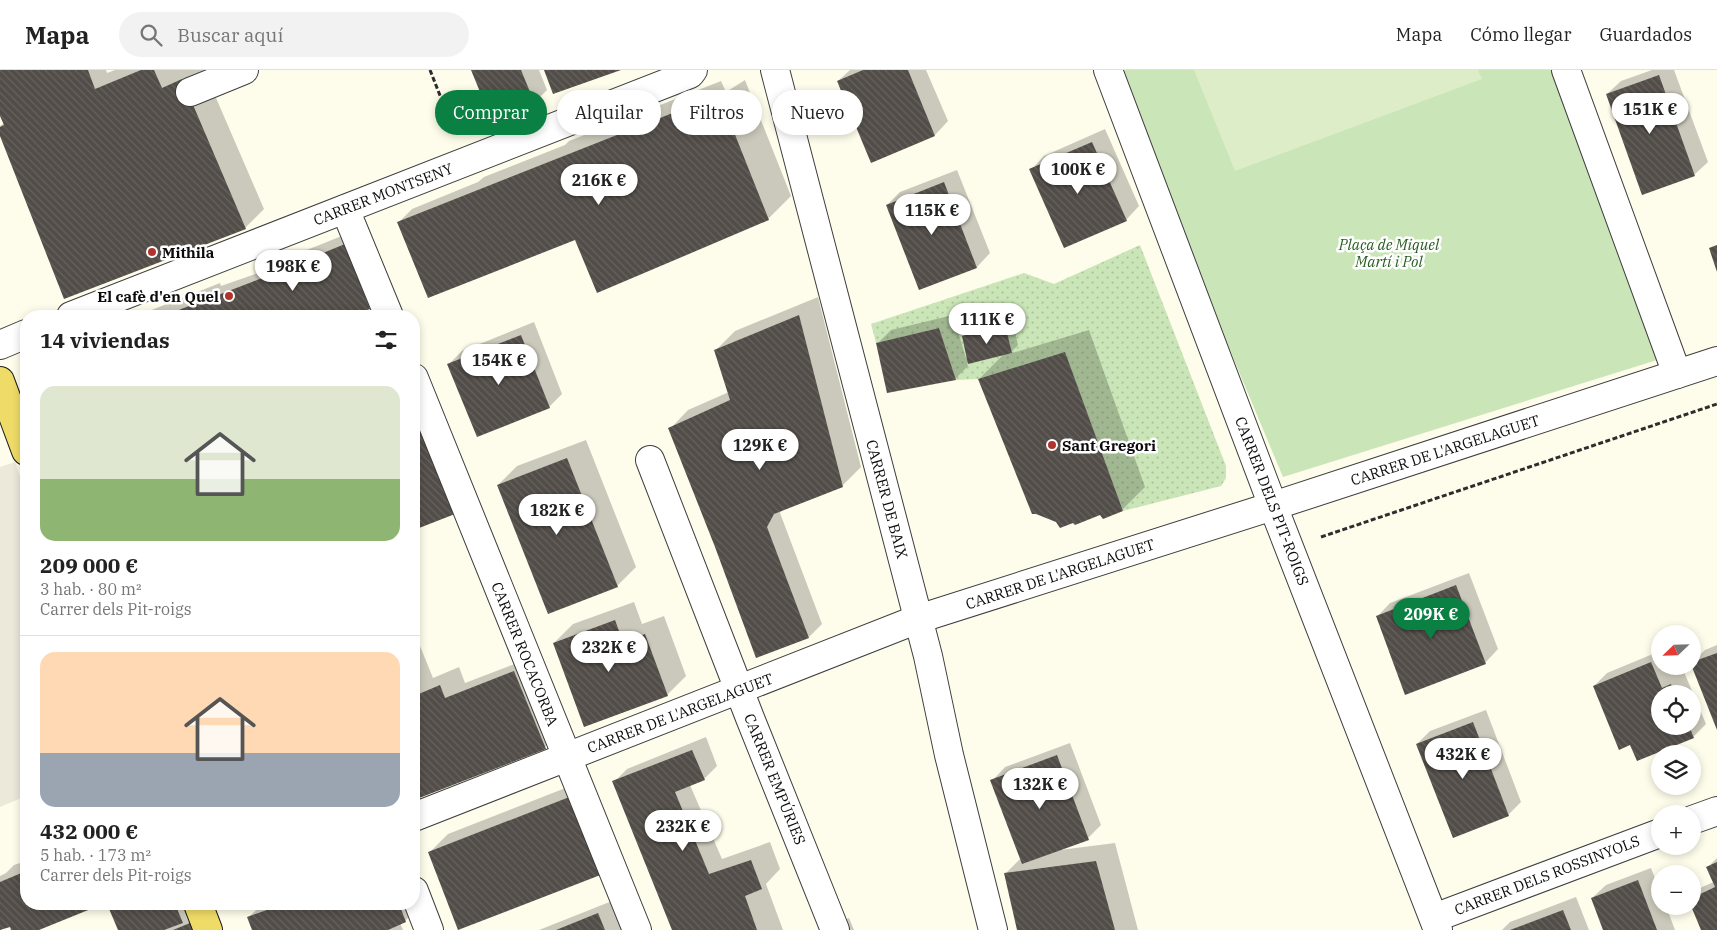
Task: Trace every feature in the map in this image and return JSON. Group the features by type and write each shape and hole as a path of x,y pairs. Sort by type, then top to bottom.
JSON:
{"main road":[{"path":"0,381 20,435"},
{"path":"200,910 208,930"}],"street":[{"path":"190,92 244,70"},
{"name":"CARRER MONTSENY","path":"87,310 690,74 693,70"},
{"name":"CARRER DE BAIX","path":"776,70 928,656 949,755 993,930"},
{"name":"CARRER DELS PIT-ROIGS","path":"1108,70 1273,506 1436,924"},
{"path":"1566,70 1678,374"},
{"path":"345,209 387,310"},
{"path":"0,345 20,337"},
{"name":"CARRER DE L'ARGELAGUET","path":"420,815 918,619 1273,506 1717,361"},
{"name":"CARRER ROCACORBA","path":"420,393 637,930"},
{"name":"CARRER EMPÚRIES","path":"650,460 836,930"},
{"path":"1701,817 1717,811"},
{"name":"CARRER DELS ROSSINYOLS","path":"1436,924 1651,837"},
{"path":"420,907 429,930"}],"path":[{"path":"430,70 466,162"},
{"path":"1289,547 1717,404"}],"green space":[{"name":"Plaça de Miquel Martí i Pol","path":"1113,70 1558,70 1657,360 1283,477"},
{"path":"1194,70 1478,70 1482,79 1235,171"},
{"path":"1140,245 1226,466 1226,478 1221,486 1123,511 1065,353 978,379 956,380 939,328 876,343 871,324 1024,273 1054,284"}],"shaded area":[{"path":"15,462 20,476 20,799 0,807 0,467"}],"building":[{"path":"0,70 88,70 95,89 141,70 154,70 162,88 182,79 246,229 64,299 0,136 0,127 4,125 0,116"},
{"path":"471,70 521,70 529,90 479,90"},
{"path":"544,70 621,70 564,90 557,90 557,93 553,94"},
{"path":"863,70 908,70 935,136 871,163 859,135 863,135 863,90 841,90 837,81"},
{"path":"1659,75 1695,176 1642,195 1606,94"},
{"path":"671,114 671,135 735,135 769,220 597,293 575,240 428,298 397,222 617,135 661,135 661,118"},
{"path":"1092,142 1127,221 1064,248 1029,169"},
{"path":"944,182 977,268 919,290 886,205"},
{"path":"345,244 370,309 179,310"},
{"path":"1717,245 1717,272 1709,248"},
{"path":"799,315 843,487 774,514 767,527 809,638 756,658 668,428 730,400 714,350"},
{"path":"1005,325 1012,353 968,364 962,336"},
{"path":"939,328 956,380 887,393 876,343"},
{"path":"521,335 550,408 477,437 447,364"},
{"name":"Sant Gregori","path":"1065,352 1123,511 1103,519 1100,515 1075,525 1073,523 1060,528 1056,522 1032,514 978,379"},
{"path":"420,426 455,514 420,528"},
{"path":"567,458 618,587 548,614 497,485"},
{"path":"1456,585 1486,664 1405,695 1376,616"},
{"path":"615,620 623,642 645,634 668,696 584,727 553,643"},
{"path":"1717,653 1717,730 1701,690 1701,685 1699,685 1695,675 1701,675 1701,659"},
{"path":"1651,662 1651,675 1656,675 1661,685 1651,685 1651,735 1693,735 1694,738 1677,745 1651,745 1651,755 1637,761 1630,745 1619,750 1593,686"},
{"path":"514,671 546,749 420,798 420,693 440,685 445,698"},
{"path":"1473,722 1509,816 1453,838 1416,744"},
{"path":"692,750 705,780 675,792 709,874 751,860 762,889 745,896 757,930 672,930 612,781"},
{"path":"1057,755 1089,840 1022,864 990,780"},
{"path":"572,796 603,874 458,930 428,852"},
{"path":"1096,861 1115,930 1017,930 1004,873"},
{"path":"1717,862 1717,930 1701,930 1695,915 1701,915 1701,894 1715,887 1706,867"},
{"path":"20,874 20,910 88,910 39,930 11,930 10,927 0,930 0,882"},
{"path":"1638,880 1657,930 1603,930 1591,898"},
{"path":"110,910 178,910 183,923 164,930 118,930"},
{"path":"267,910 401,910 406,922 388,930 252,930 247,917"},
{"path":"1563,910 1571,930 1510,930"},
{"path":"598,913 605,930 556,930"},
{"path":"190,923 193,930 173,930"}],"place":[{"name":"Mithila","path":"152,252"},
{"name":"El cafè d'en Quel","path":"229,296"},
{"name":"Sant Gregori","path":"1052,445"}]}
